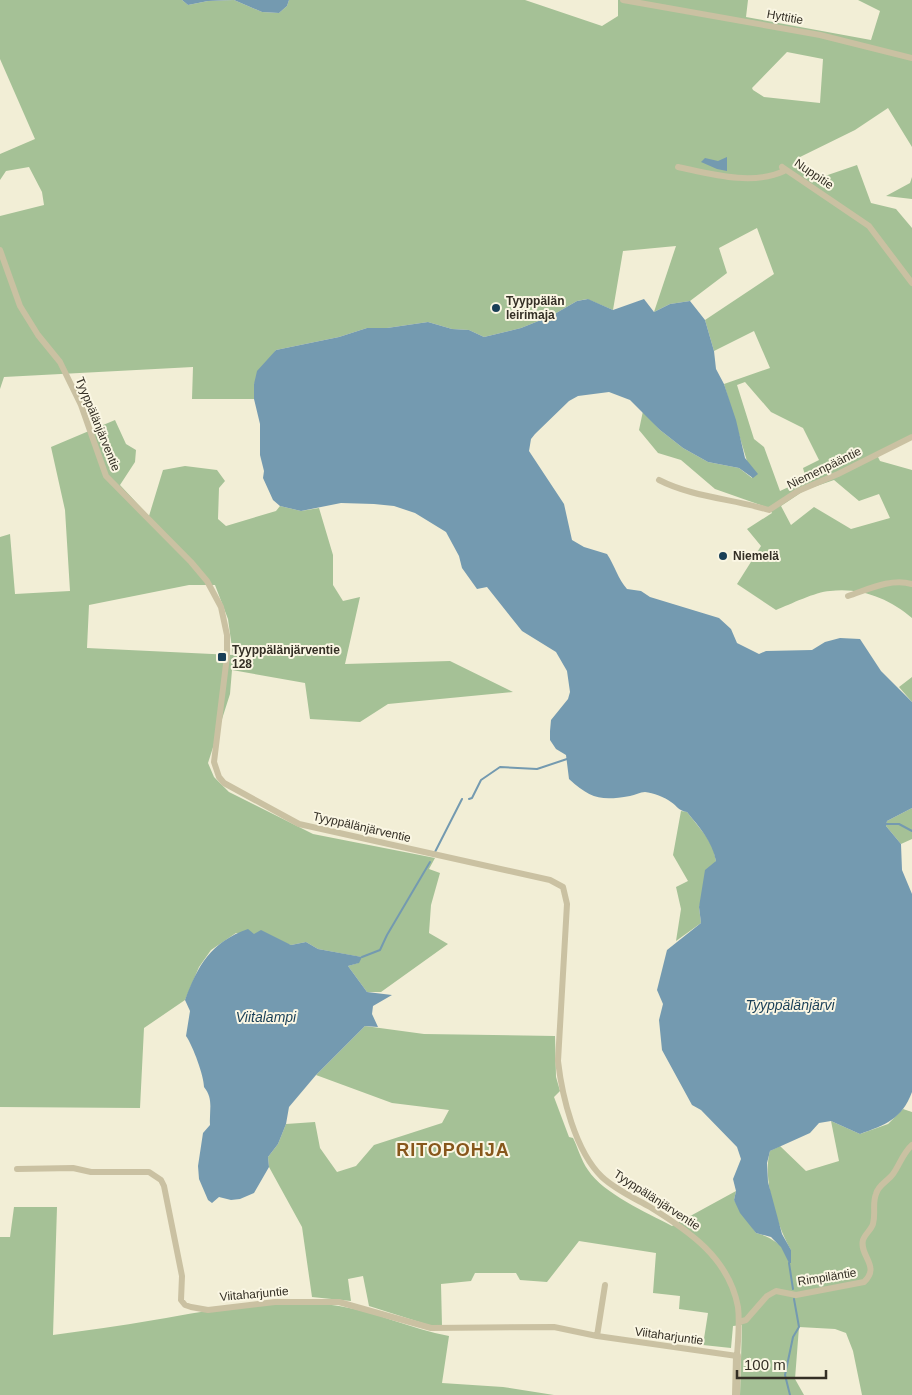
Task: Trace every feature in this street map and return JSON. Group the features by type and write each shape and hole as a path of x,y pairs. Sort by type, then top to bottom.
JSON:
{"street":[{"name":"Hyttitie","path":"622,0 802,32 912,58"},
{"name":"Nuppitie","path":"678,167 746,178 775,176 784,171 782,166 869,226 911,280"},
{"name":"Tyyppälänjärventie","path":"0,250 20,306 38,335 60,362 81,405 106,476 191,562 207,581 221,607 228,635 214,762 219,777 231,789 299,824 550,880 563,887 567,904 558,1061 561,1086 580,1142 593,1167 613,1186 683,1228 710,1251 727,1275 738,1305 738,1356"},
{"name":"Niemenpääntie","path":"659,480 677,489 742,502 769,510 798,491 838,474 912,437"},
{"path":"848,596 890,583 904,582 912,584"},
{"name":"Rimpiläntie","path":"739,1322 746,1320 767,1296 776,1291 796,1295 864,1282 870,1277 871,1269 864,1249 863,1239 872,1227 876,1214 874,1202 876,1192 894,1173 912,1145"},
{"name":"Viitaharjuntie","path":"17,1169 73,1168 92,1172 149,1172 156,1175 161,1180 168,1200 174,1241 182,1276 181,1300 191,1307 208,1310 275,1302 339,1302 431,1328 554,1327 597,1336 738,1356"},
{"path":"597,1336 605,1285"},
{"path":"736,1395 738,1356"}],"green space":[{"path":"0,0 182,0 188,5 208,1 234,0 262,12 279,13 287,6 289,0 525,0 602,26 618,16 618,0 748,0 746,17 871,40 880,11 858,0 912,0 912,147 888,108 855,130 798,158 819,178 857,165 871,203 896,209 912,228 912,436 876,453 880,461 912,470 912,618 885,600 864,593 842,590 810,596 776,610 737,584 761,546 747,529 772,513 769,508 715,489 681,460 658,453 639,430 643,411 660,430 683,448 708,462 739,468 752,478 724,384 770,368 754,331 714,351 705,320 774,274 757,228 719,248 727,273 690,301 670,304 654,312 676,246 623,251 613,310 587,299 577,301 551,316 521,328 484,337 469,330 452,329 428,322 387,328 367,328 339,337 276,350 254,384 254,399 192,399 193,367 4,377 0,389 0,216 44,205 42,192 29,167 6,171 0,180 0,154 35,139 0,59","holes":["787,52 823,59 820,103 764,97 753,90 752,88","745,382 771,412 803,428 819,460 803,468 806,479 780,491 764,447 754,439 737,385","834,480 859,501 879,494 890,518 851,529 814,507 791,525 781,506 805,490"]},
{"path":"912,177 912,199 886,196 910,183"},
{"path":"115,420 126,444 136,450 135,462 120,485 149,516 163,470 185,466 217,470 225,481 219,488 218,519 226,526 276,511 280,506 301,511 319,508 333,555 333,585 343,601 360,597 345,664 450,661 513,692 388,704 360,722 310,719 305,683 232,670 230,694 208,763 214,777 229,792 313,834 435,858 429,869 440,873 431,905 429,933 448,944 381,992 367,992 348,966 358,963 361,957 318,949 306,942 291,945 254,934 236,933 211,950 199,967 185,1000 144,1028 140,1108 0,1107 0,537 10,534 15,594 70,591 65,510 51,447","holes":["189,585 215,585 228,619 233,655 87,648 89,605"]},
{"path":"912,677 912,702 899,687"},
{"path":"912,808 912,839 901,844 886,826 887,821"},
{"path":"681,811 687,812 706,836 713,848 716,861 699,907 701,923 676,941 681,909 676,887 688,881 673,855"},
{"path":"365,1026 424,1034 555,1036 556,1077 560,1091 554,1097 569,1137 573,1138 581,1158 595,1179 626,1202 672,1226 736,1191 734,1200 756,1233 791,1250 776,1216 769,1188 768,1162 770,1151 780,1146 806,1171 839,1161 831,1121 860,1134 888,1124 903,1109 912,1112 912,1395 862,1395 853,1351 846,1333 835,1329 799,1327 795,1379 804,1395 740,1395 742,1325 733,1326 731,1348 703,1345 708,1313 679,1309 680,1296 653,1293 656,1253 579,1241 547,1282 520,1280 516,1273 475,1273 471,1281 441,1284 442,1326 432,1326 369,1306 363,1276 348,1279 351,1301 312,1297 302,1227 269,1167 268,1157 278,1144 286,1124 315,1122 320,1148 337,1172 356,1166 374,1145 442,1123 449,1110 392,1103 316,1075"},
{"path":"14,1207 57,1207 53,1335 246,1305 316,1303 367,1312 449,1336 442,1383 503,1387 554,1395 0,1395 0,1237 10,1237"}],"water":[{"path":"182,0 234,0 208,1 188,5"},
{"path":"234,0 289,0 287,6 279,13 262,12"},
{"path":"727,157 727,171 701,162 705,158 718,161"},
{"name":"Tyyppälänjärvi","path":"588,299 613,310 644,299 654,312 670,304 690,301 705,320 714,351 716,369 724,384 736,420 745,458 758,474 753,478 739,468 708,462 683,448 660,430 630,400 609,392 578,396 569,401 535,434 531,439 529,451 564,504 572,540 584,547 607,554 627,589 641,591 650,597 719,618 731,629 737,643 759,654 766,651 812,650 825,642 840,638 860,639 881,671 912,702 912,808 887,821 886,826 901,844 902,870 912,894 912,1092 898,1115 885,1124 860,1134 831,1121 819,1123 810,1133 770,1151 767,1163 768,1182 782,1234 791,1250 791,1263 789,1263 781,1247 771,1237 756,1233 740,1213 734,1200 736,1191 733,1179 741,1159 737,1147 701,1110 692,1105 662,1050 659,1020 663,1004 657,990 667,950 701,923 699,907 705,870 716,861 712,847 705,835 687,812 655,794 641,792 620,798 597,797 584,791 569,779 566,755 556,749 550,740 551,720 568,699 570,692 567,671 556,652 522,631 487,587 477,589 462,568 459,556 446,532 415,513 394,506 341,503 301,511 280,506 273,500 263,478 264,471 260,455 260,424 254,399 254,384 257,371 276,350 339,337 367,328 387,328 428,322 452,329 469,330 484,337 521,328 551,316 577,301"},
{"name":"Viitalampi","path":"248,929 254,934 261,930 291,945 306,942 318,949 362,957 359,963 348,966 367,992 392,995 373,1006 372,1014 378,1027 365,1026 316,1075 289,1107 286,1124 278,1144 268,1157 269,1167 254,1193 240,1199 231,1200 219,1197 212,1203 208,1200 199,1179 198,1166 203,1133 210,1125 210,1101 204,1087 198,1061 186,1036 190,1011 185,1000 195,976 215,948 235,934"}],"waterway":[{"path":"469,799 472,798 481,780 500,767 537,769 567,759"},
{"path":"435,852 462,799"},
{"path":"886,824 899,824 912,831"},
{"path":"362,957 380,950 430,862"},
{"path":"789,1263 793,1289"},
{"path":"790,1395 785,1375 793,1337 799,1327 794,1299"}],"place":[{"name":"Tyyppälän leirimaja","path":"496,308"},
{"name":"Niemelä","path":"723,556"},
{"name":"Tyyppälänjärventie 128","path":"222,657"}],"district":[{"name":"RITOPOHJA","path":"453,1150"}]}
